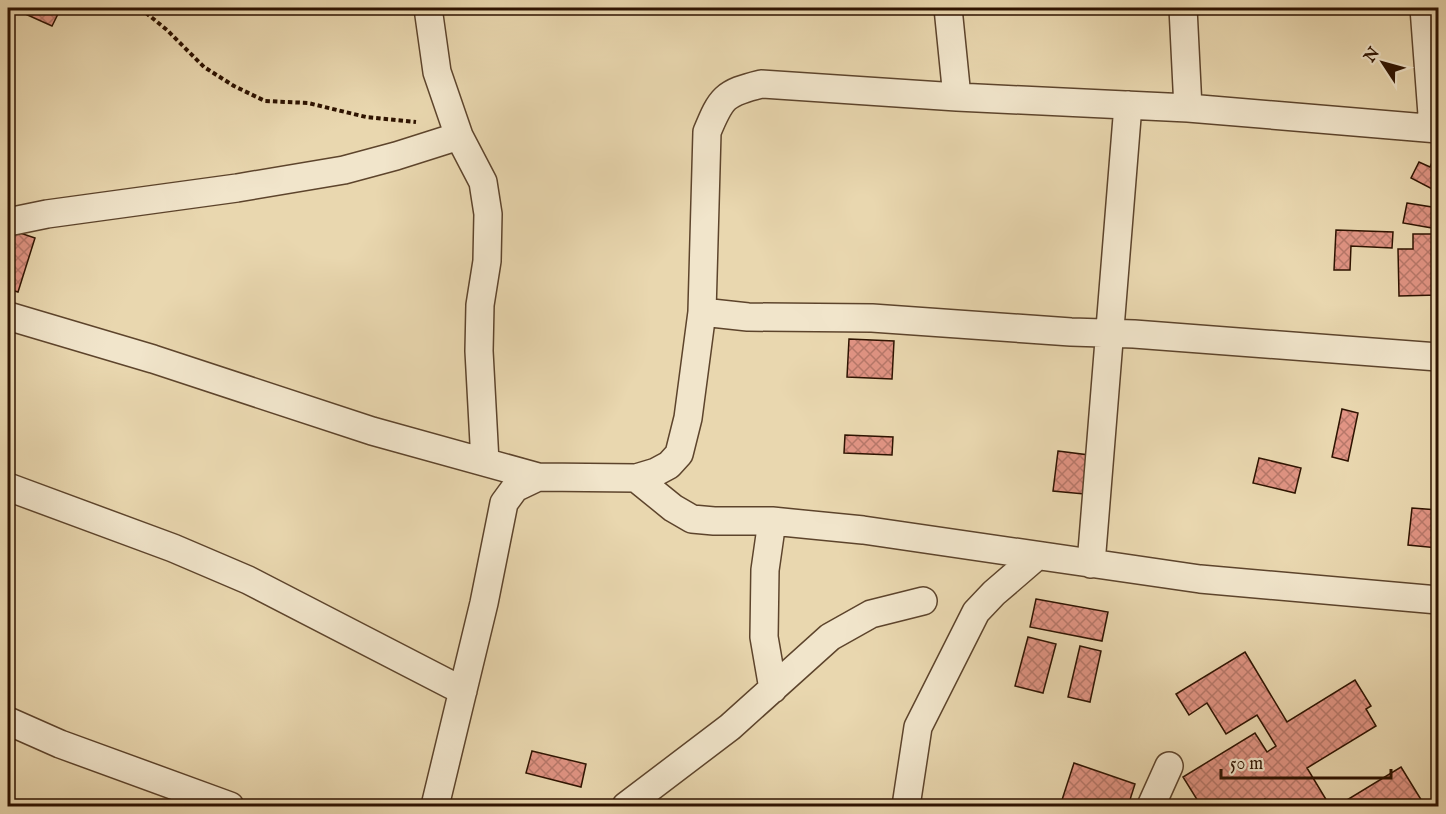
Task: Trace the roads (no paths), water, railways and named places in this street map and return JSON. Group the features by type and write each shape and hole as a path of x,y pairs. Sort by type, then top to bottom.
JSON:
{"street":[{"path":"428,8 437,72 456,125 483,182 488,214 487,261 480,305 479,351 485,462"},
{"path":"948,8 957,97"},
{"path":"1184,8 1188,108"},
{"path":"8,316 153,359 372,431 538,477 636,478 669,465 679,454 688,418 702,312 707,132 717,107 735,90 761,84 957,97 1188,108 1436,129 1424,8"},
{"path":"1091,564 1128,105"},
{"path":"8,222 344,170 396,156 456,125"},
{"path":"702,312 748,317 872,318 1438,357"},
{"path":"435,807 484,603 504,503 516,488 538,477"},
{"path":"636,478 673,508 692,519 772,521 873,532 1091,564 1264,586 1438,600"},
{"path":"8,487 173,548 248,580 463,691"},
{"path":"772,521 765,570 764,637 773,689"},
{"path":"906,807 918,727 976,612 994,593 1037,556"},
{"path":"626,807 730,727 830,637 871,614 923,601"},
{"path":"8,721 60,744 230,807"},
{"path":"1151,807 1169,766"}]}
